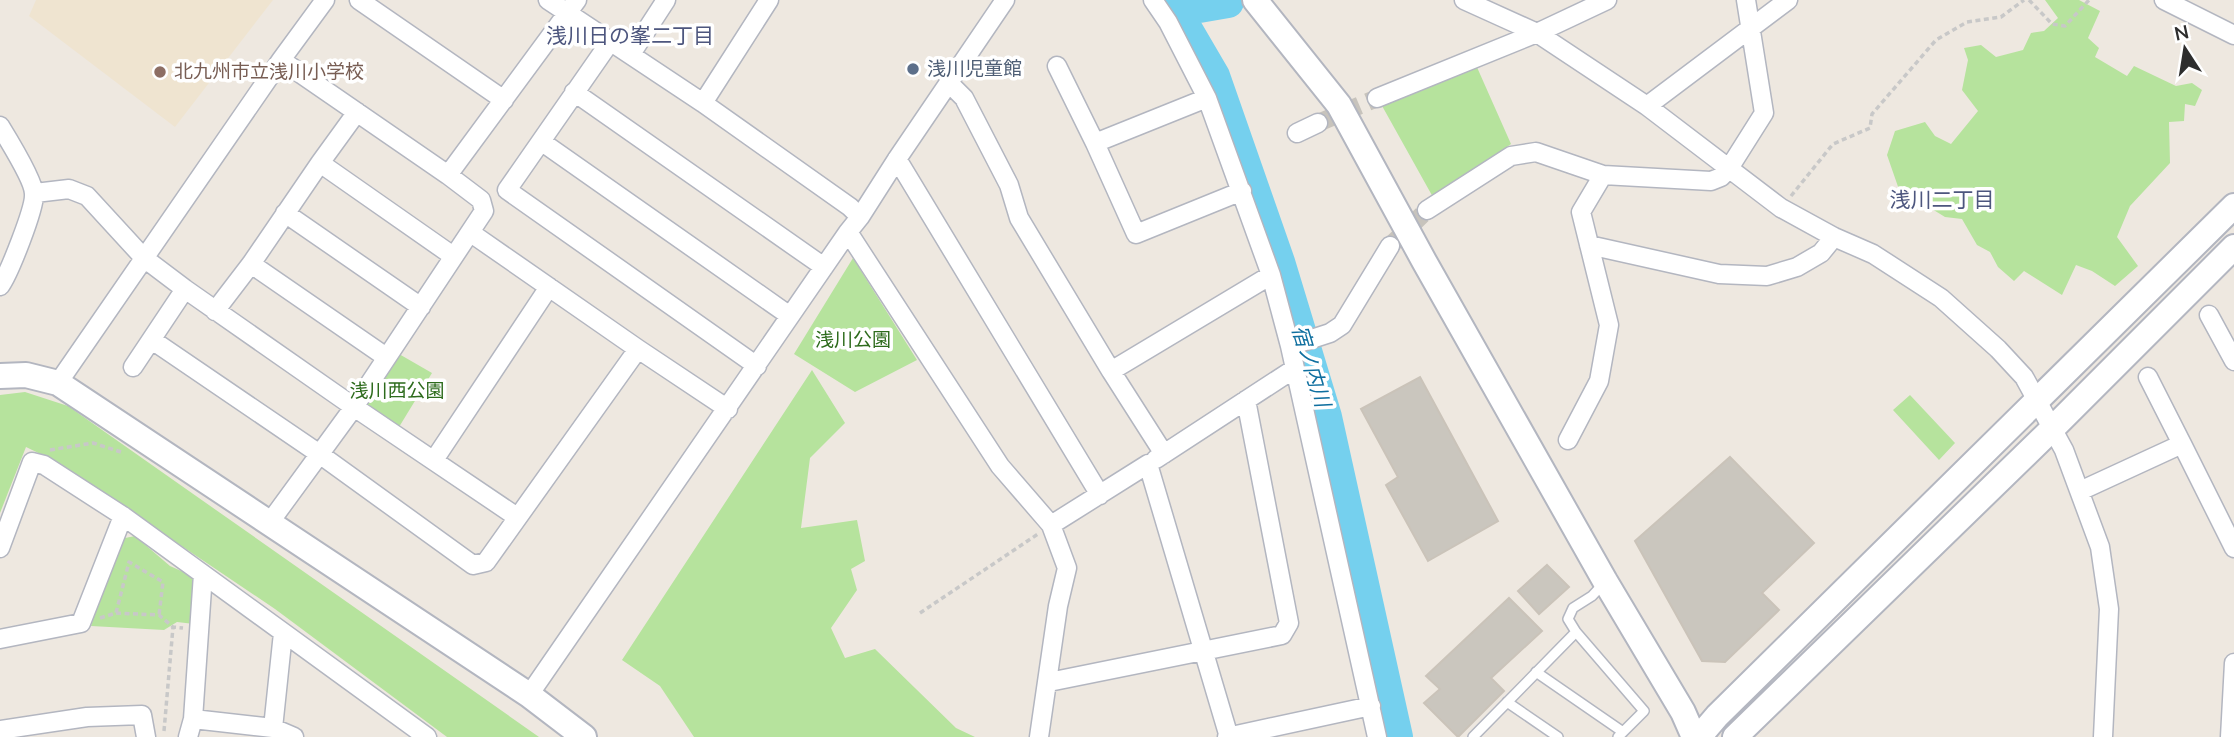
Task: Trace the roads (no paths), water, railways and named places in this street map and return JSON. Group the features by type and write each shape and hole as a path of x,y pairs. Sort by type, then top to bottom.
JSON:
{"street":[{"path":"58,383 325,0"},
{"path":"359,0 504,100"},
{"path":"548,0 573,7 610,42 703,103 850,207 860,217"},
{"path":"631,54 666,0"},
{"path":"703,103 769,0"},
{"path":"529,695 860,217 1005,0"},
{"path":"1153,0 1168,22 1207,98 1294,344 1294,369 1377,737"},
{"path":"1255,0 1339,105 1424,261 1696,737 2234,206"},
{"path":"1464,0 1537,33 1647,106 1781,208 1834,237 1873,254 1941,298 1998,349 2024,377 2064,450 2100,547 2109,609 2104,737"},
{"path":"1377,98 1537,33 1607,0"},
{"path":"1427,210 1510,156 1536,152 1603,175 1711,181 1721,177 1764,113 1746,0"},
{"path":"1647,106 1788,0"},
{"path":"2164,0 2234,34"},
{"path":"448,175 573,7"},
{"path":"610,42 507,190 757,366"},
{"path":"270,522 354,407 484,211 481,200 448,175 281,60"},
{"path":"1057,66 1136,234 1242,191"},
{"path":"950,83 964,98 1009,184 1019,218 1111,372 1164,454"},
{"path":"574,93 824,267"},
{"path":"1095,143 1207,98"},
{"path":"215,311 251,264 356,112"},
{"path":"1297,133 1318,123"},
{"path":"0,126 35,193 6,279 0,286"},
{"path":"542,142 790,316"},
{"path":"897,159 1101,495"},
{"path":"320,163 453,256"},
{"path":"1568,440 1599,381 1609,325 1581,212 1603,175"},
{"path":"35,193 69,189 87,196 144,258 185,289 517,517"},
{"path":"285,213 421,307"},
{"path":"848,232 1000,466 1051,525 1067,568 1058,606 1039,737"},
{"path":"471,233 728,409"},
{"path":"1589,245 1718,274 1767,276 1797,267 1821,253 1834,237"},
{"path":"1294,344 1330,333 1342,325 1390,246"},
{"path":"1735,737 2052,429 2234,247"},
{"path":"251,264 386,358"},
{"path":"1111,372 1271,275"},
{"path":"434,460 549,287"},
{"path":"133,367 185,289"},
{"path":"2209,315 2234,361"},
{"path":"152,340 318,453 473,565 486,562 638,349"},
{"path":"1051,525 1294,369"},
{"path":"0,376 26,375 58,383 529,695 584,737"},
{"path":"2148,377 2234,548"},
{"path":"1049,682 1283,635 1289,623 1246,400"},
{"path":"2080,491 2182,444"},
{"path":"0,548 32,462 44,464 123,516 427,737"},
{"path":"1148,464 1228,737 1300,730 1371,706"},
{"path":"0,639 81,623 123,516"},
{"path":"188,737 193,719 203,574"},
{"path":"272,728 283,633"},
{"path":"2232,736 2234,663"},
{"path":"0,730 87,717 142,715 146,737"},
{"path":"193,719 272,728 294,737"}],"lane":[{"path":"1536,672 1620,734 1644,711 1576,632 1568,619 1573,608 1592,596 1605,581"},
{"path":"1473,737 1576,632"},
{"path":"1507,702 1558,737"}],"waterway":[{"path":"1169,0 1176,11"},
{"name":"宿ノ内川","path":"1228,2 1176,11 1214,76 1279,262 1326,417 1397,737"}],"tunnel":[{"path":"1318,123 1377,98"},
{"path":"1390,246 1427,210"}],"place":[{"name":"浅川児童館","path":"913,69"},
{"name":"北九州市立浅川小学校","path":"160,72"}],"district":[{"name":"浅川日の峯二丁目","path":"630,36"},
{"name":"浅川二丁目","path":"1942,200"}],"park label":[{"name":"浅川公園","path":"853,340"},
{"name":"浅川西公園","path":"397,391"}]}
